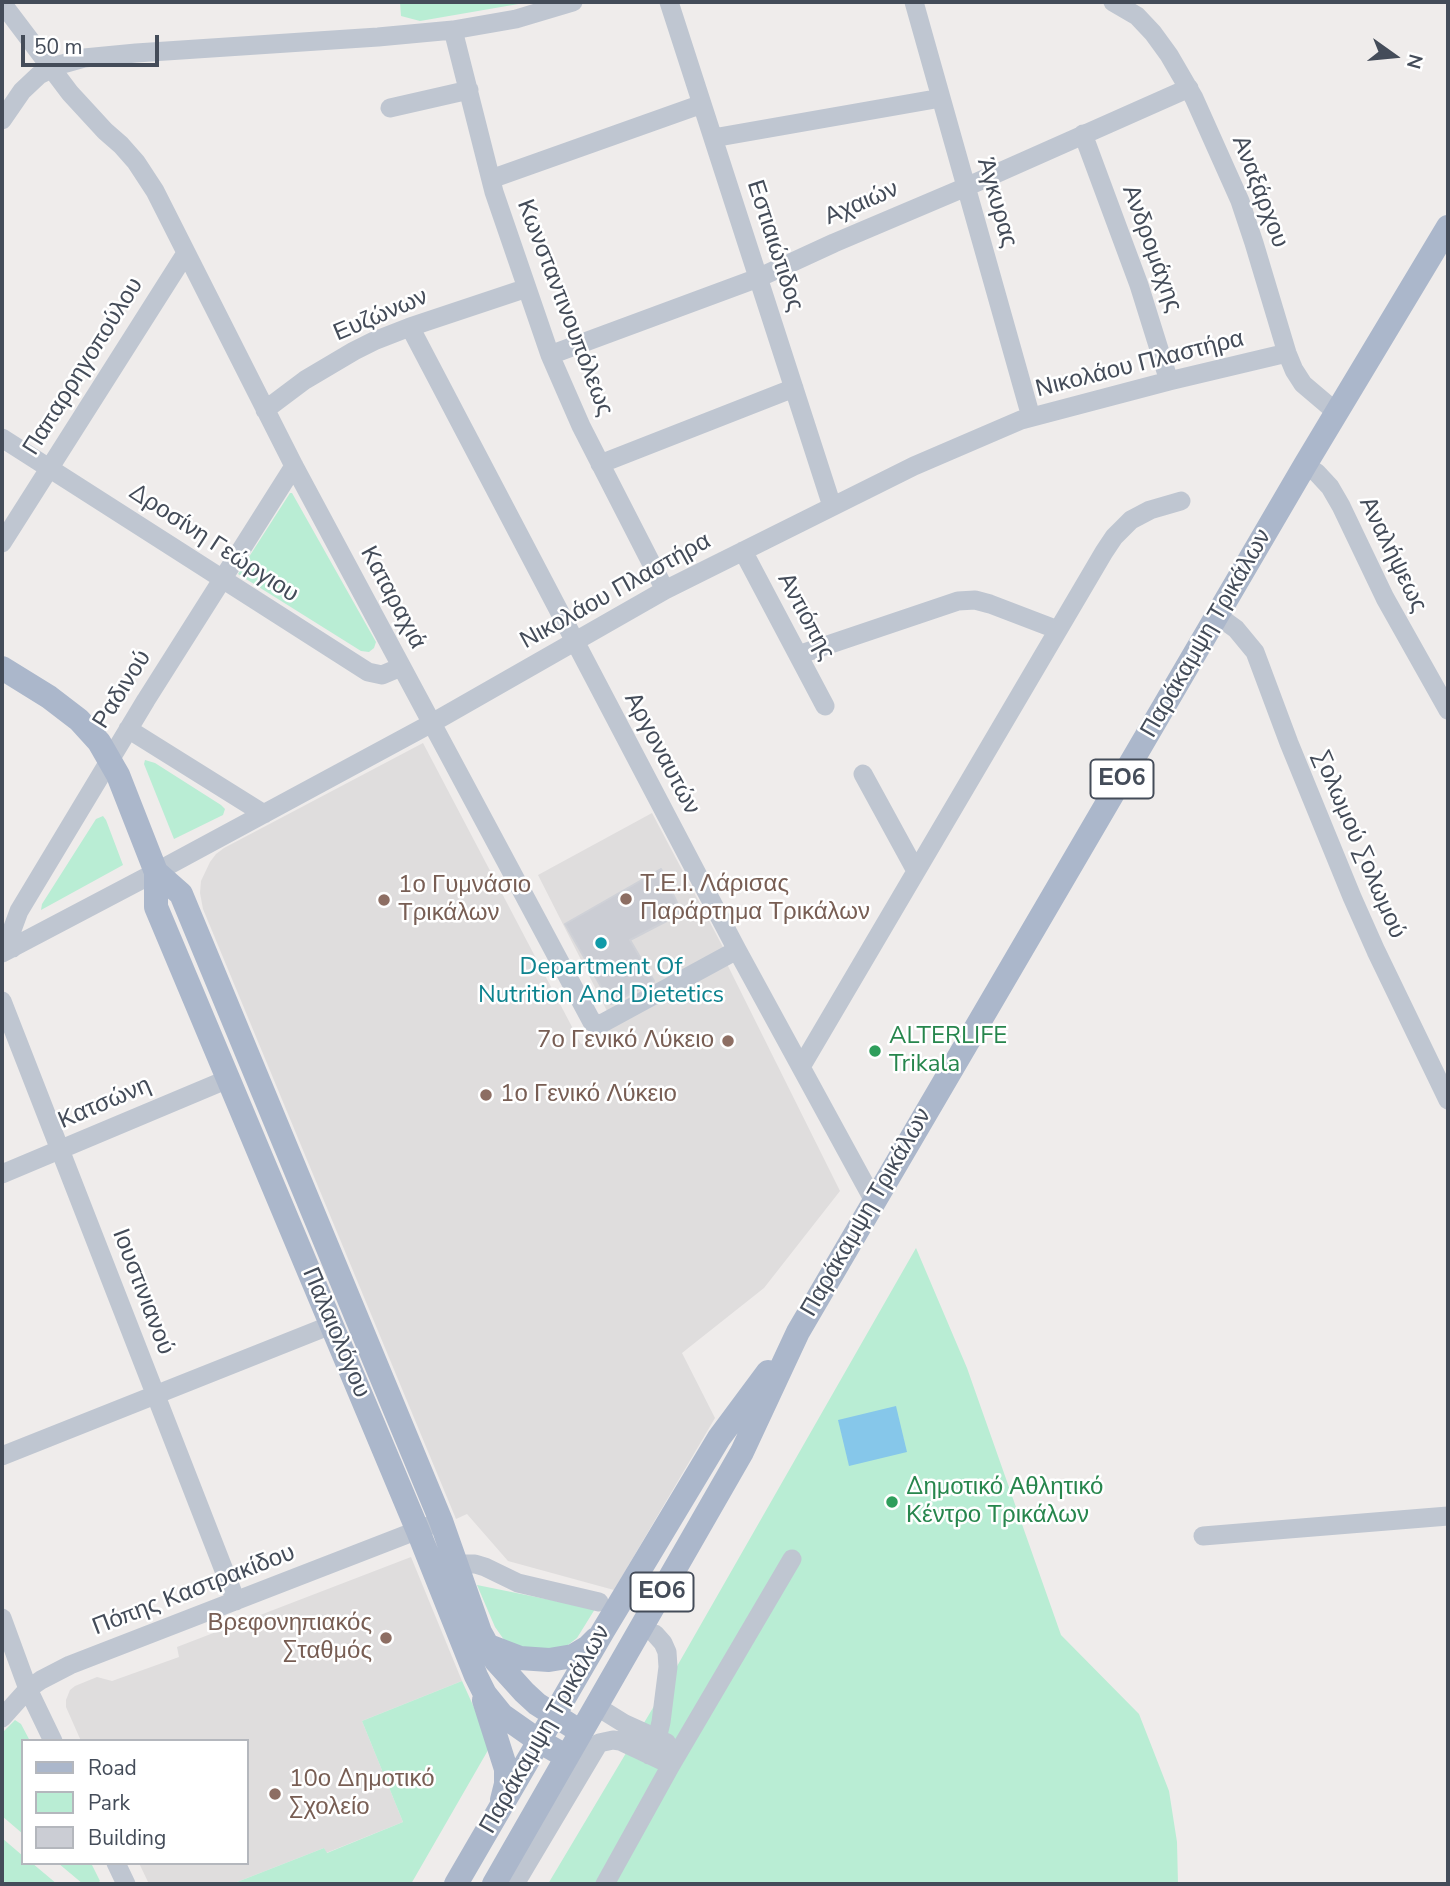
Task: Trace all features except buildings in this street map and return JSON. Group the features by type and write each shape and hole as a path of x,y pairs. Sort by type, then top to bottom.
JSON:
{"main road":[{"name":"Παράκαμψη Τρικάλων","path":"494,1884 590,1737 596,1706 743,1452 798,1332 1336,412 1448,227"},
{"name":"Παλαιολόγου","path":"2,668 72,713 93,734 109,760 127,796 156,872 156,907 418,1531 476,1676 485,1694 502,1715 539,1741 576,1762"},
{"name":"Παλαιολόγου","path":"156,872 181,894 441,1521 486,1645 496,1661 537,1704 590,1737"},
{"name":"Παράκαμψη Τρικάλων","path":"456,1884 719,1438 798,1332"},
{"path":"486,1645 520,1658 555,1660 579,1654 603,1631"},
{"path":"476,1676 506,1769 506,1784 500,1808"}],"street":[{"path":"2,120 27,85 51,68 70,61 107,55 453,30 516,19 573,2"},
{"name":"Εστιαιώτιδος","path":"669,2 832,506"},
{"name":"Άγκυρας","path":"914,2 1031,417"},
{"name":"Αναξάρχου","path":"1113,2 1137,16 1153,33 1189,88 1240,201 1294,370 1303,384 1336,412"},
{"name":"Καταραχιά","path":"2,3 70,93 136,162 155,191 293,466 593,1023 601,1024 737,950"},
{"name":"Κωνσταντινουπόλεως","path":"453,30 491,179 550,355 566,395 600,464 666,590"},
{"name":"Αχαιών","path":"550,355 758,278 1189,88"},
{"path":"390,108 469,90"},
{"path":"713,138 941,98"},
{"path":"491,179 702,104"},
{"name":"Ανδρομάχης","path":"1083,134 1139,285 1169,381"},
{"name":"Παπαρρηγοπούλου","path":"2,543 186,253"},
{"name":"Ευζώνων","path":"265,410 305,380 354,351 410,327 527,288"},
{"name":"Αργοναυτών","path":"410,327 737,950 874,1201"},
{"name":"Νικολάου Πλαστήρα","path":"7,950 432,723 666,590 960,445 1031,417 1287,353"},
{"path":"600,464 794,388"},
{"name":"Δροσίνη Γεώργιου","path":"2,438 368,672 386,674 401,667"},
{"name":"Αναλήψεως","path":"1305,465 1317,473 1336,496 1385,598 1448,710"},
{"name":"Ραδινού","path":"7,950 19,911 128,729 293,466"},
{"path":"801,1067 1104,552 1126,523 1150,510 1181,501"},
{"name":"Αντιόπης","path":"743,551 825,706"},
{"path":"798,654 958,601 975,600 990,604 1058,630"},
{"name":"Σολωμού Σολωμού","path":"1218,616 1236,629 1255,652 1352,897 1448,1100"},
{"path":"128,729 264,814"},
{"path":"863,774 916,871"},
{"name":"Ιουστινιανού","path":"2,1001 236,1601"},
{"name":"Κατσώνη","path":"2,1174 228,1079"},
{"path":"2,1456 331,1325"},
{"path":"1203,1536 1448,1516"},
{"name":"Πόπης Καστρακίδου","path":"2,1718 28,1689 70,1665 441,1521"},
{"path":"605,1884 792,1559"},
{"path":"457,1567 475,1564 518,1583 599,1602"},
{"path":"2,1618 28,1689 52,1739"},
{"path":"653,1747 662,1722 668,1667 667,1652 655,1634"},
{"path":"596,1706 625,1724 653,1747"},
{"path":"590,1737 653,1747 676,1757"},
{"path":"515,1884 576,1762"},
{"path":"117,1865 126,1884"}],"shaded area":[{"path":"423,743 581,1044 727,964 840,1191 764,1288 682,1353 715,1418 614,1590 508,1561 467,1514 456,1519 203,909 201,881 216,854"},
{"path":"652,813 724,949 607,1011 538,875"},
{"path":"411,1557 462,1681 362,1721 403,1822 326,1853 324,1848 232,1884 149,1884 140,1865 248,1865 248,1739 80,1739 66,1707 66,1700 75,1686 97,1677 112,1681 179,1657 177,1647"}],"green space":[{"path":"400,2 530,2 420,21 401,16"},
{"path":"290,493 376,642 369,652 361,651 238,574"},
{"path":"145,760 155,763 221,805 225,809 223,815 174,839 144,764"},
{"path":"103,816 123,865 41,910 42,904 96,819"},
{"name":"Δημοτικό Αθλητικό Κέντρο Τρικάλων","path":"916,1248 967,1368 1061,1635 1139,1714 1169,1791 1177,1842 1178,1884 548,1884 660,1696"},
{"path":"477,1585 595,1609 577,1638 548,1653 507,1644 495,1627"},
{"path":"462,1681 491,1745 411,1884 232,1884 324,1848 327,1853 403,1822 362,1721"},
{"path":"15,1720 21,1724 29,1739 21,1739 21,1832 2,1816 2,1733"},
{"path":"2,1838 21,1854 21,1865 34,1865 57,1884 2,1884"},
{"path":"60,1865 92,1865 100,1881 97,1884 83,1884"}],"water":[{"path":"896,1406 907,1452 849,1466 838,1420"}],"place":[{"name":"Τ.Ε.Ι. Λάρισας Παράρτημα Τρικάλων","path":"626,899"},
{"name":"1ο Γυμνάσιο Τρικάλων","path":"384,900"},
{"name":"Department Of Nutrition And Dietetics","path":"601,943"},
{"name":"7ο Γενικό Λύκειο","path":"728,1041"},
{"name":"ALTERLIFE Trikala","path":"875,1051"},
{"name":"1ο Γενικό Λύκειο","path":"486,1095"},
{"name":"Δημοτικό Αθλητικό Κέντρο Τρικάλων","path":"892,1502"},
{"name":"Βρεφονηπιακός Σταθμός","path":"386,1638"},
{"name":"10ο Δημοτικό Σχολείο","path":"275,1794"}]}
